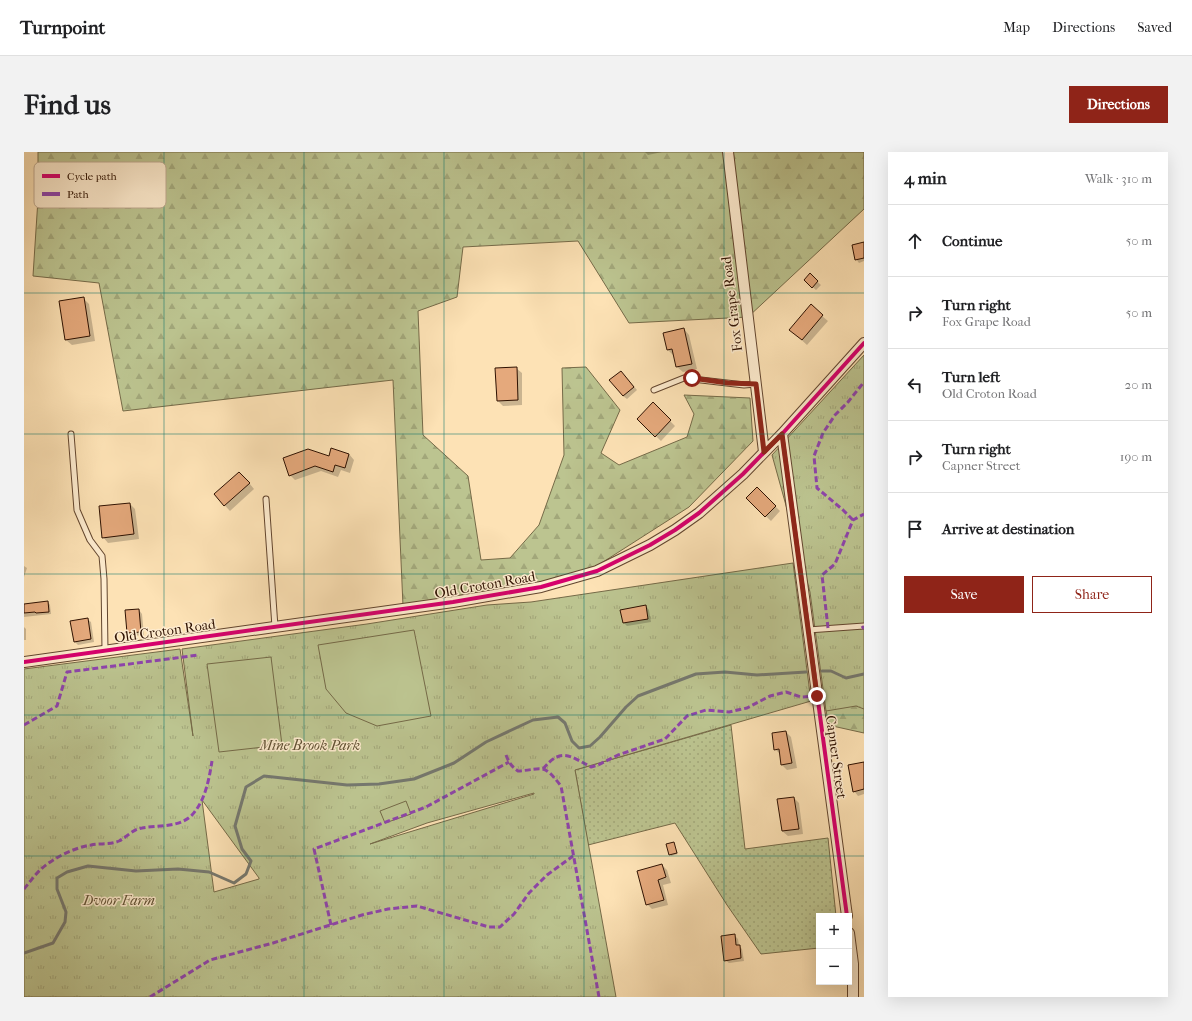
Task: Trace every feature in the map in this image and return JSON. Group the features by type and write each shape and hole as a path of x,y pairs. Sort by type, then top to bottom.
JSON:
{"street":[{"name":"Fox Grape Road","path":"728,152 764,452"},
{"name":"Old Croton Road","path":"24,662 512,593 555,584 597,571 644,548 681,526 699,513 782,434 864,343"},
{"name":"Capner Street","path":"782,434 847,913"},
{"path":"851,949 853,964 853,997"}],"lane":[{"path":"654,390 684,378 738,384 756,384"},
{"path":"71,434 77,510 90,540 102,556 104,579 105,651"},
{"path":"266,499 275,627"},
{"path":"808,630 864,626"}],"green space":[{"path":"38,152 864,152 864,209 748,317 629,323 578,241 463,247 457,297 418,311 423,435 468,476 481,560 510,558 539,525 564,455 562,368 586,367 620,410 601,453 619,465 687,437 694,414 684,395 750,398 753,441 689,507 578,578 403,606 393,380 123,411 99,283 33,276 37,208 166,208 166,162 38,162"},
{"path":"864,355 864,709 856,706 826,711 810,592 772,455"},
{"path":"793,563 811,701 575,770 616,997 24,997 24,669 180,649 193,736 182,649 367,624 487,605 531,602","holes":["534,794 370,844 427,823","202,800 259,878 259,879 214,892"]},
{"path":"864,593 864,733 828,725 825,701"},
{"path":"414,630 431,716 377,726 346,713 326,689 318,645"},
{"path":"271,657 282,745 219,752 207,664"},
{"path":"731,725 745,849 828,838 836,913 816,913 816,948 761,954 727,905 675,823 588,845 575,770"},
{"path":"406,801 411,814 385,823 380,811"}],"building":[{"path":"864,242 864,258 855,260 852,245"},
{"path":"810,273 818,281 812,288 804,280"},
{"path":"84,297 90,336 65,340 59,301"},
{"path":"811,304 823,315 802,340 789,330"},
{"path":"684,328 692,364 676,367 672,349 667,350 663,333"},
{"path":"517,367 518,400 497,401 495,368"},
{"path":"621,371 634,387 623,396 609,380"},
{"path":"653,402 671,420 655,437 637,419"},
{"path":"331,448 349,454 345,468 335,465 333,472 315,466 289,476 283,458 308,449 329,456"},
{"path":"239,472 250,483 224,506 214,494"},
{"path":"757,487 776,506 765,517 746,498"},
{"path":"130,503 134,534 102,538 99,506"},
{"path":"48,601 49,612 24,613 24,604"},
{"path":"646,605 648,619 623,623 620,610"},
{"path":"139,609 141,632 127,633 125,610"},
{"path":"88,618 91,639 74,642 70,621"},
{"path":"786,731 792,763 781,765 779,749 774,750 772,733"},
{"path":"864,762 864,789 853,792 848,765"},
{"path":"794,797 799,829 782,831 777,799"},
{"path":"674,842 677,853 669,855 666,844"},
{"path":"662,864 666,877 658,880 664,900 646,905 637,871"},
{"path":"735,934 736,945 740,945 741,958 724,961 721,936"}],"waterway":[{"path":"822,671 831,671 846,678 864,674"},
{"path":"24,953 53,943 65,922 66,912 57,889 57,878 67,872 88,866 136,871 178,869 209,872 234,883 246,874 251,861 242,849 235,826 246,787 264,776 347,785 379,784 414,779 454,763 486,742 533,720 558,717 565,723 572,741 579,748 590,746 638,696 696,674 725,672 757,675 806,672"}],"marked path":[{"path":"853,520 817,488 814,456 823,433 835,415 864,382"},
{"path":"828,628 822,575 835,564 853,520 864,514"},
{"path":"24,725 57,706 67,672 199,655"},
{"path":"543,769 549,762 561,756 571,757 591,767 598,765 618,755 665,739 687,716 706,710 729,712 747,708 770,696 786,692 801,697 817,696"},
{"path":"506,755 508,760 518,771 543,769 547,771 561,786 599,997"},
{"path":"24,889 45,866 70,851 84,846 116,842 133,831 139,829 175,824 187,819 192,815 203,797 208,783 212,761"},
{"path":"331,925 314,849 426,807 509,762"},
{"path":"150,997 210,960 273,943 362,915 388,909 417,906 489,927 500,927 514,914 529,893 547,875 573,856"}],"cycle path":[{"path":"24,662 453,602 541,587 597,571 650,545 699,513 743,474 782,434 864,343"},
{"path":"782,434 847,913"}],"route":[{"path":"692,378 744,385 756,384 764,452 782,434 817,696"}],"park label":[{"name":"Mine Brook Park","path":"310,745"},
{"name":"Dvoor Farm","path":"119,900"}]}
